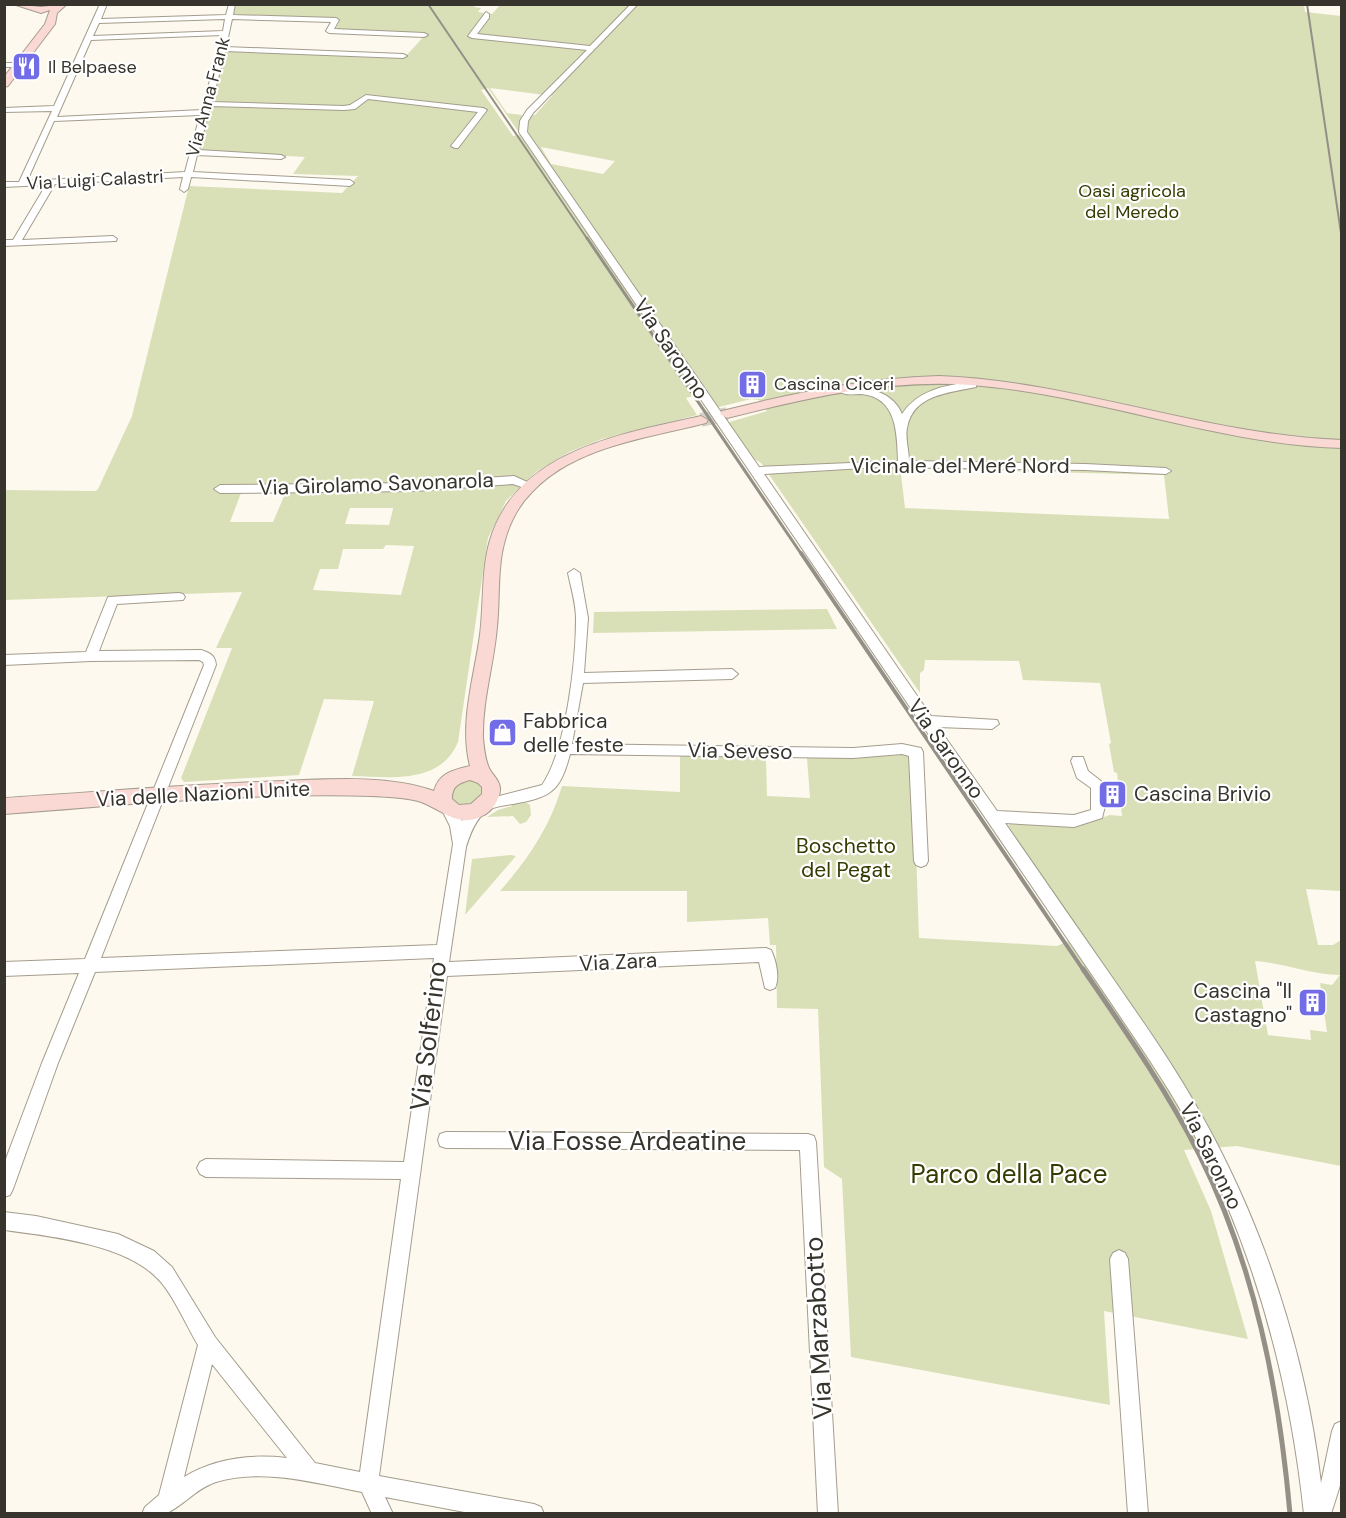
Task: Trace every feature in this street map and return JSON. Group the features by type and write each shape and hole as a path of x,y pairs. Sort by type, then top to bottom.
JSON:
{"street":[{"path":"17,4 44,10 62,5"},
{"path":"22,184 104,4"},
{"name":"Via Anna Frank","path":"184,189 186,174 222,49 232,4"},
{"name":"Via Saronno","path":"635,4 528,114 522,126 523,132 928,721 1186,1103 1215,1156 1258,1263 1277,1320 1304,1441 1314,1514"},
{"path":"4,84 38,37 49,26 53,12 62,5"},
{"path":"28,7 41,22 38,37"},
{"path":"486,14 486,18 472,36 591,48"},
{"path":"96,21 229,17 336,20 329,31 424,34"},
{"path":"87,38 225,33"},
{"path":"222,49 403,56"},
{"path":"4,65 19,64"},
{"path":"53,119 206,108 344,108 352,107 361,98 373,97 483,110 456,146"},
{"path":"4,110 57,108"},
{"path":"194,152 280,156"},
{"name":"Via Luigi Calastri","path":"4,185 186,174 350,183"},
{"path":"16,243 52,182"},
{"path":"4,243 113,239"},
{"path":"1135,412 972,385 897,384 844,391 728,415 841,387 915,380 958,381 1014,386 1246,435 1341,444"},
{"path":"902,427 908,412 925,396 972,385"},
{"path":"844,391 864,391 885,398 898,413 902,427 904,464"},
{"path":"444,951 459,847 466,826 492,791 476,758 475,732 491,616 509,529 520,507 537,487 560,470 589,455 702,422 592,449 551,469 530,486 507,515 498,541 490,590 491,616"},
{"name":"Vicinale del Meré Nord","path":"754,471 825,465 904,464 1085,467 1166,471"},
{"name":"Via Girolamo Savonarola","path":"220,489 415,487 514,480 530,486"},
{"path":"402,790 426,795 463,813 502,799 543,792 551,784 564,748 578,678 582,616 574,573"},
{"path":"91,656 112,600 178,597"},
{"path":"4,660 201,655 209,659 210,665 160,796 50,1063 4,1189"},
{"path":"578,678 732,674"},
{"path":"928,721 992,724"},
{"path":"459,847 457,826 442,792 466,757 475,732"},
{"name":"Via Seveso","path":"564,748 852,753 902,749 916,752 921,861"},
{"path":"992,816 1074,821 1095,816 1100,807 1098,787 1082,774 1078,761"},
{"path":"402,790 449,781 465,773 477,774 506,789 531,794"},
{"name":"Via delle Nazioni Unite","path":"4,806 226,790 317,787 402,790"},
{"name":"Via Solferino","path":"4,969 444,951 410,1171 370,1459 369,1484 383,1514"},
{"name":"Via Zara","path":"441,969 765,955 770,983"},
{"name":"Via Fosse Ardeatine","path":"446,1140 808,1142"},
{"name":"Via Marzabotto","path":"808,1142 828,1514"},
{"path":"206,1168 410,1171"},
{"path":"4,1221 36,1225 118,1243 148,1257 166,1273 208,1344 310,1472"},
{"path":"1119,1259 1138,1514"},
{"path":"168,1498 208,1344"},
{"path":"1321,1514 1328,1495 1341,1431"},
{"path":"152,1514 168,1498 194,1482 225,1470 264,1466 310,1472 534,1514"}],"green space":[{"path":"475,4 474,7 481,8 478,12 492,14 501,4 1304,4 1305,12 1341,16 1341,891 1306,889 1318,945 1333,945 1341,940 1341,1166 1237,1146 1184,1150 1211,1211 1248,1339 1104,1311 1110,1405 851,1357 842,1179 824,1167 818,1009 777,1008 776,945 770,945 768,918 687,922 687,891 500,891 537,842 562,786 680,792 680,755 766,758 767,796 810,798 807,758 903,755 909,757 913,762 919,938 1057,946 1080,936 1008,826 1012,822 1078,826 1110,815 1122,816 1117,773 1114,772 1100,683 1023,680 1019,661 925,660 924,670 920,673 920,693 761,463 751,457 726,423 767,411 759,400 751,399 715,408 778,511 697,395 686,398 697,415 602,439 569,452 536,472 506,501 488,538 458,742 450,756 439,766 412,776 352,776 374,701 324,699 299,775 184,782 181,778 232,648 216,648 242,592 5,600 4,490 96,491 98,489 132,416 189,186 342,193 358,176 293,174 305,157 196,151 224,51 405,57 426,34 338,30 336,28 338,20 233,15 235,5","holes":["488,88 520,134 513,136 481,90","490,88 552,96 535,115 531,115 520,130 522,115 507,113","541,147 615,161 603,174 551,164","893,468 1164,475 1169,519 905,508 901,474 894,474","241,493 284,493 273,522 230,522","350,508 393,508 389,525 345,524","386,545 414,546 401,595 313,590 320,569 338,569 343,549 383,549","1255,961 1340,975 1332,985 1320,983 1327,1032 1310,1030 1311,1040 1268,1035"]},
{"path":"827,609 837,629 593,633 594,612"},
{"path":"470,780 481,785 482,796 472,804 457,804 451,799 454,788"},
{"path":"512,801 524,801 530,805 531,815 526,822 520,824 513,816 487,817 498,810 512,806"},
{"path":"516,856 465,915 472,859"}],"tunnel":[{"path":"701,420 727,414"}],"railway":[{"path":"428,4 588,240"},
{"path":"1307,4 1342,240"},
{"path":"587,238 802,555"},
{"path":"801,553 1084,971"},
{"path":"1083,969 1173,1106 1219,1197 1250,1284 1261,1330 1279,1421 1290,1514"}],"place":[{"name":"Il Belpaese","path":"27,67"},
{"name":"Cascina Ciceri","path":"753,384"},
{"name":"Fabbrica delle feste","path":"502,733"},
{"name":"Cascina Brivio","path":"1113,794"},
{"name":"Cascina \"Il Castagno\"","path":"1313,1003"}],"park label":[{"name":"Oasi agricola del Meredo","path":"1132,201"},
{"name":"Boschetto del Pegat","path":"846,858"},
{"name":"Parco della Pace","path":"1009,1174"}]}
